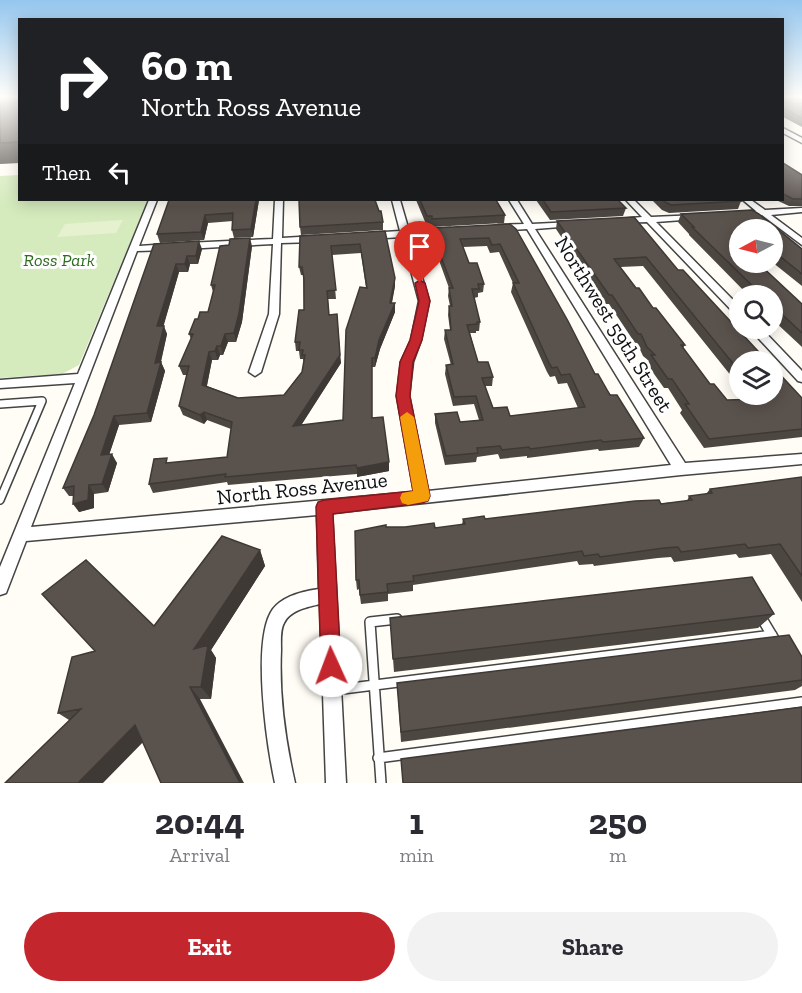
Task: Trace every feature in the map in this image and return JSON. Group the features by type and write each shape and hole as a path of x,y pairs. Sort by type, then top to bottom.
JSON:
{"street":[{"path":"787,133 802,141"},
{"path":"0,587 153,201"},
{"path":"255,372 274,314 279,201"},
{"path":"396,201 424,301 416,340 407,362 403,396 422,496"},
{"name":"Northwest 59th Street","path":"514,201 681,469"},
{"path":"631,201 729,302"},
{"path":"748,201 802,242"},
{"path":"729,215 802,210"},
{"path":"613,221 706,216"},
{"path":"485,229 577,224"},
{"path":"359,236 462,230"},
{"path":"133,249 324,238"},
{"path":"765,339 802,378"},
{"path":"0,384 82,378"},
{"name":"North Ross Avenue","path":"20,535 802,459"},
{"path":"324,507 336,783"},
{"path":"285,783 275,740 273,625 284,610 301,600 328,595"}],"lane":[{"path":"0,405 42,401 0,500"},
{"path":"755,607 782,652"},
{"path":"381,783 370,622 405,618"},
{"path":"332,690 772,635"},
{"path":"378,758 802,702"}],"green space":[{"name":"Ross Park","path":"18,175 18,201 148,201 79,365 62,374 0,378 0,176"},
{"path":"123,220 116,233 57,237 65,224"}],"building":[{"path":"0,133 18,133 18,142 0,143"},
{"path":"784,164 802,175 802,199 793,199 784,194"},
{"path":"169,201 256,201 251,229 232,230 233,213 205,215 201,232 157,234"},
{"path":"299,201 375,201 381,211 383,222 300,227"},
{"path":"420,201 497,201 505,215 432,219 432,216 427,216"},
{"path":"544,201 619,201 626,208 551,212"},
{"path":"664,201 741,201 671,205"},
{"path":"752,210 765,219 729,219 729,263 681,214"},
{"path":"634,217 678,270 683,270 729,320 729,339 747,339 758,351 729,351 729,359 646,257 614,259 685,345 681,345 710,384 714,384 729,400 729,405 783,405 783,378 802,398 802,429 709,439 685,404 689,404 672,379 668,379 651,355 655,355 647,347 641,334 638,334 612,295 609,295 557,221"},
{"path":"510,224 516,229 595,374 598,374 610,395 617,395 644,438 603,442 601,440 530,449 529,447 502,450 500,446 477,448 478,453 446,456 435,414 457,412 460,422 483,420 476,396 454,397 446,365 453,364 445,330 451,330 449,306 452,306 449,288 453,288 436,244 440,244 435,228","holes":["489,238 492,245 500,244 519,283 513,283 549,363 552,368 557,367 561,375 570,374 585,407 510,416 507,407 493,408 482,378 493,377 488,362 478,362 467,325 480,322 472,289 479,289 478,284 484,284 477,263 469,263 460,239"]},
{"path":"385,231 395,278 390,303 395,303 379,340 375,358 372,358 372,418 383,417 389,462 357,468 356,465 225,477 226,474 149,484 154,459 167,458 166,463 227,457 232,422 204,412 200,415 179,406 189,366 179,366 193,334 189,334 195,319 198,319 200,312 208,312 215,285 211,285 220,246 229,245 230,239 250,238 239,313 234,333 225,334 221,346 209,352 202,385 238,398 284,395 302,372 305,355 302,355 303,350 299,350 300,342 295,342 299,310 304,310 304,279 302,267 299,267 300,236","holes":["360,244 367,288 360,287 346,330 343,420 293,426 340,355 337,314 329,315 327,291 336,290 331,246"]},
{"path":"783,234 802,249 802,274 783,259"},
{"path":"199,241 196,256 187,256 185,264 176,264 157,326 164,326 155,363 161,362 147,413 114,416 101,455 112,454 102,484 89,485 88,500 73,504 74,486 63,488 94,415 154,244"},
{"path":"739,273 769,273 782,285 752,285"},
{"path":"783,286 802,304 802,333 783,315"},
{"path":"802,477 802,576 780,544 748,548 745,544 681,552 678,547 664,548 600,557 598,554 584,556 582,551 413,576 414,581 387,584 388,592 360,595 359,580 356,580 355,531 386,525 386,527 405,527 434,523 435,528 465,524 463,519 484,516 485,519 635,501 659,500 661,504 692,500 689,496 712,493 710,489"},
{"path":"222,536 260,550 194,649 208,645 201,687 190,687 240,783 161,783 135,725 78,783 5,783 81,709 58,713 72,657 95,651 42,594 86,560 154,626"},
{"path":"752,577 774,614 393,659 390,618"},
{"path":"789,635 802,657 802,680 401,732 397,683"},
{"path":"802,707 802,783 403,783 401,759"}],"slow traffic":[{"path":"407,417 422,496 408,498"}],"route":[{"path":"331,666 324,507 422,496 403,396 407,362 416,340 424,301 420,283"}]}
